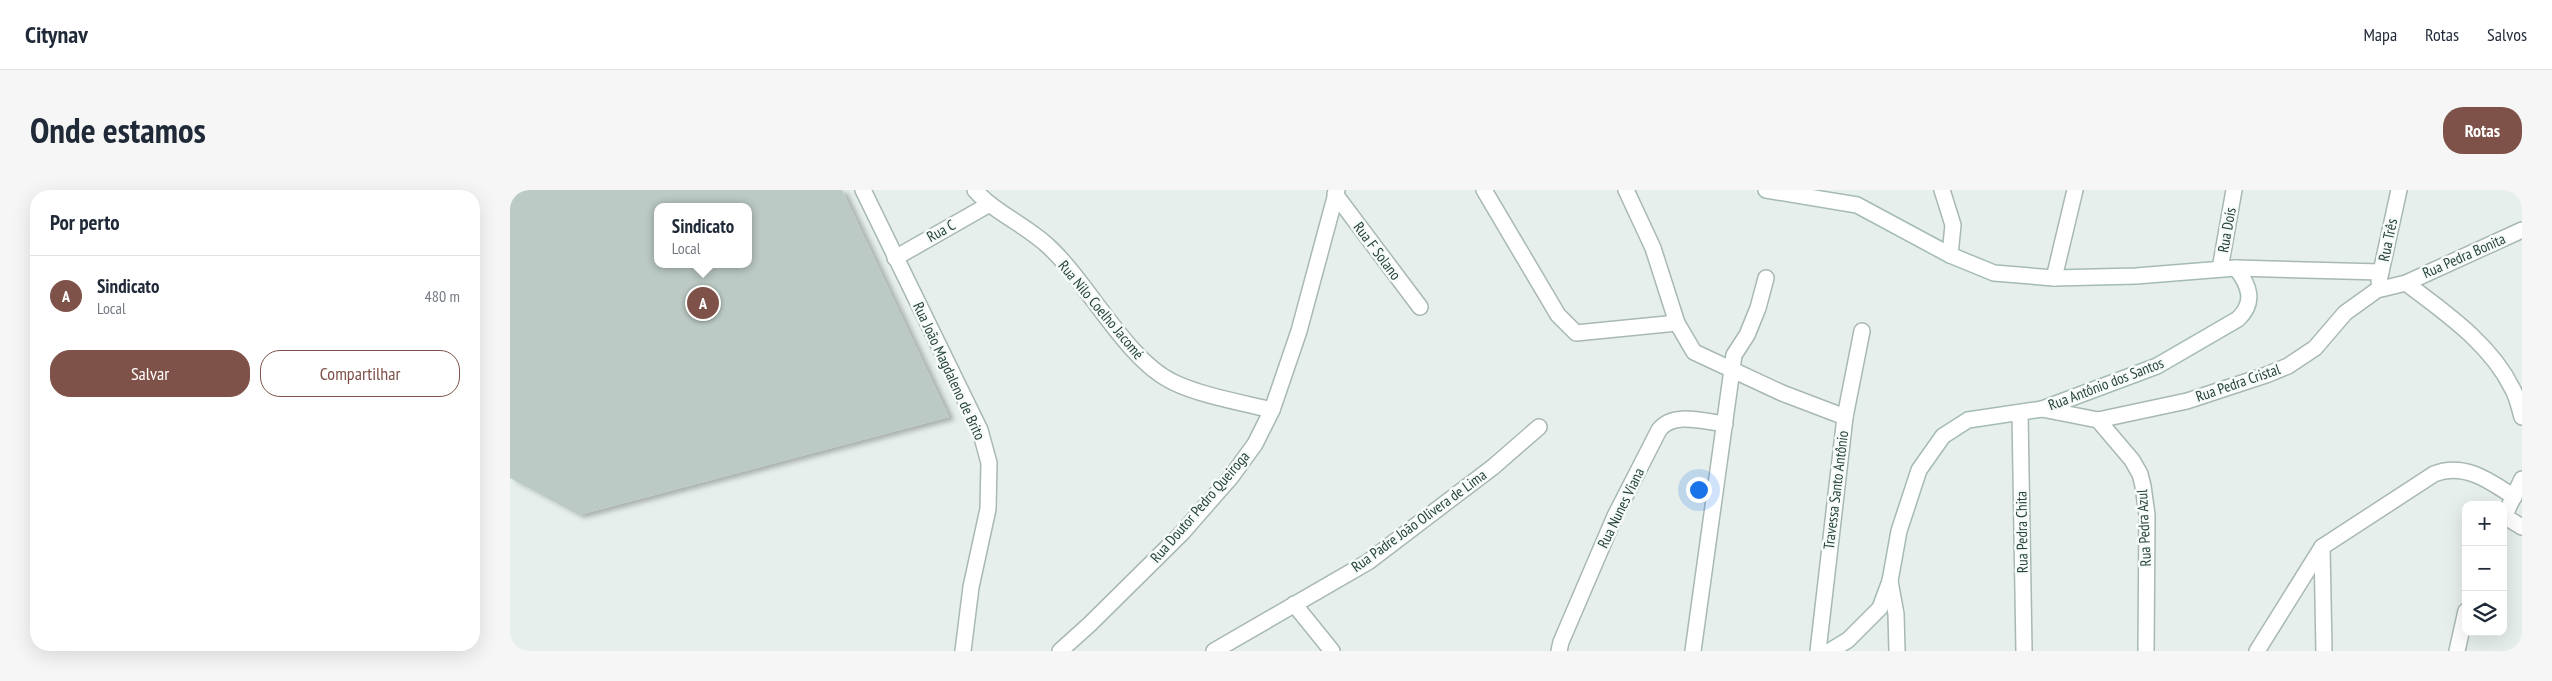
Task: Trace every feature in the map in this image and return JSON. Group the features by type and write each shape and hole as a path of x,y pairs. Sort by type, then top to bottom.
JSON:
{"street":[{"name":"Rua João Magdaleno de Brito","path":"863,190 980,430 989,463 988,509 971,587 963,651"},
{"name":"Rua Nilo Coelho Jacomé","path":"975,190 988,205 1015,221 1048,246 1089,292 1132,350 1150,368 1173,383 1272,410"},
{"path":"1484,190 1558,315 1576,333 1584,334 1677,323"},
{"path":"1626,190 1653,248 1677,323 1694,352 1731,370 1845,417"},
{"path":"1766,190 1857,205 1950,255 1994,272 2054,278 2136,276 2236,268 2381,272"},
{"path":"1942,190 1952,224 1950,255"},
{"path":"2054,278 2074,190"},
{"name":"Rua Dois","path":"2220,269 2234,190"},
{"name":"Rua Três","path":"2377,290 2399,190"},
{"name":"Rua F Solano","path":"1336,192 1420,307"},
{"name":"Rua Doutor Pedro Queiroga","path":"1060,651 1182,533 1231,477 1251,450 1272,410 1299,331 1336,192"},
{"name":"Rua C","path":"895,258 988,205"},
{"name":"Rua Pedra Bonita","path":"2406,283 2522,230"},
{"name":"Rua Antônio dos Santos","path":"1830,651 1848,640 1880,608 1890,581 1899,531 1919,470 1943,436 1968,420 2020,414 2042,409 2157,366 2238,319 2244,313 2250,292 2247,283 2236,268"},
{"path":"1693,651 1731,370 1734,355 1747,335 1758,308 1766,278"},
{"path":"2406,283 2466,329 2500,368 2512,388 2522,417"},
{"name":"Rua Pedra Cristal","path":"2042,409 2098,420 2187,401 2288,366 2316,348 2345,313 2377,290 2406,283"},
{"name":"Travessa Santo Antônio","path":"1818,651 1845,417 1862,330"},
{"name":"Rua Pedra Chita","path":"2020,414 2024,651"},
{"name":"Rua Nunes Viana","path":"1559,651 1561,642 1615,516 1664,424 1684,419 1725,424"},
{"name":"Rua Pedra Azul","path":"2098,420 2132,460 2140,474 2143,486 2147,515 2146,651"},
{"name":"Rua Padre João Olivera de Lima","path":"1214,651 1368,562 1493,467 1539,427"},
{"path":"2257,651 2322,547 2434,474 2445,469 2457,469 2475,474 2514,497"},
{"path":"2507,511 2522,479"},
{"path":"2507,519 2522,527"},
{"path":"2322,547 2324,651"},
{"path":"1890,581 1896,614 1898,651"},
{"path":"1294,604 1332,651"},
{"path":"2457,651 2462,628"}],"building":[{"path":"510,190 842,190 949,417 579,515 510,478"}],"place":[{"name":"Sindicato","path":"703,303"}]}
